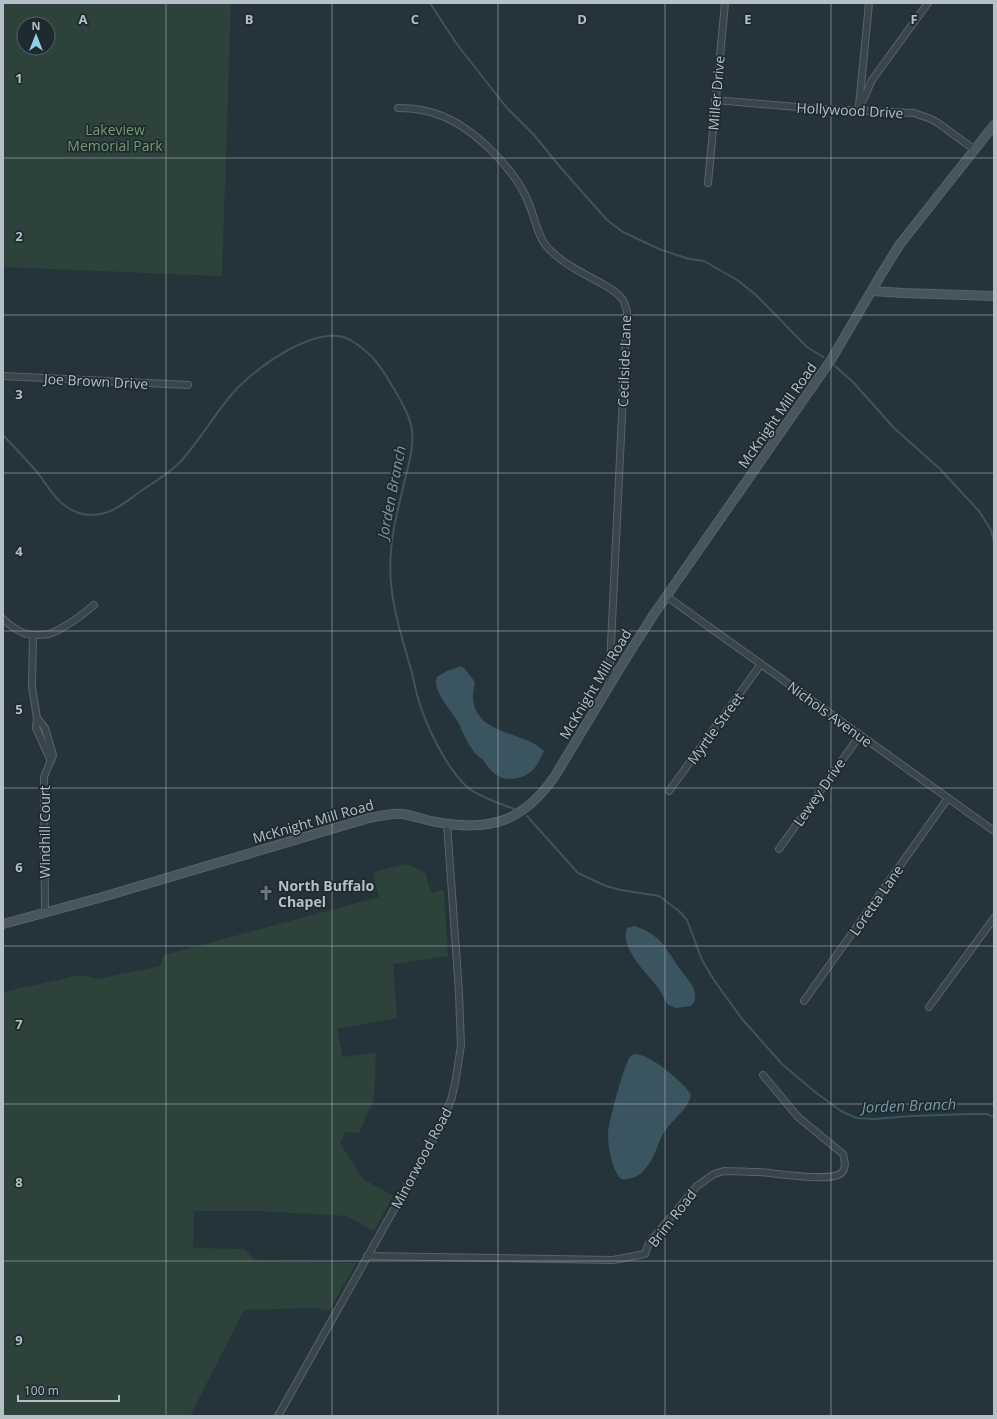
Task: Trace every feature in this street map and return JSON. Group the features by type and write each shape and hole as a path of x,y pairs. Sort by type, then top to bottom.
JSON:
{"street":[{"name":"Miller Drive","path":"708,183 725,3"},
{"path":"858,112 869,3"},
{"path":"858,112 872,80 928,3"},
{"name":"Hollywood Drive","path":"716,100 858,112 904,112 922,116 938,123 974,150"},
{"name":"Cecilside Lane","path":"398,108 419,109 444,116 462,127 486,146 510,171 522,189 528,200 541,237 550,251 572,267 617,294 626,306 625,353 612,587 609,687"},
{"name":"McKnight Mill Road","path":"3,924 369,818 390,814 402,814 471,826 493,824 514,816 532,804 556,776 629,652 666,596 822,373 900,244 994,125"},
{"path":"872,291 994,296"},
{"name":"Joe Brown Drive","path":"3,376 188,385"},
{"name":"Nichols Avenue","path":"666,596 994,831"},
{"path":"3,619 7,623 29,635 48,634 77,618 94,605"},
{"name":"Windhill Court","path":"33,635 32,687 37,718 36,728 52,758 44,777 44,912"},
{"name":"Myrtle Street","path":"669,791 761,664"},
{"name":"Lewey Drive","path":"779,849 860,735"},
{"name":"Loretta Lane","path":"804,1001 948,798"},
{"name":"Minorwood Road","path":"278,1416 439,1129 451,1100 458,1069 461,1045 461,1025 447,823"},
{"path":"929,1007 994,918"},
{"name":"Brim Road","path":"367,1256 613,1260 645,1254 648,1243 697,1186 714,1174 724,1171 829,1177 839,1174 844,1169 845,1162 843,1154 798,1117 763,1075"}],"green space":[{"name":"Lakeview Memorial Park","path":"3,3 231,3 222,276 3,267"},
{"path":"406,864 425,872 431,893 444,890 448,956 393,964 397,1018 337,1029 343,1057 376,1053 374,1099 359,1133 345,1132 340,1143 363,1179 393,1196 374,1231 347,1216 257,1211 194,1211 193,1248 244,1249 256,1261 356,1263 329,1311 314,1308 244,1310 190,1416 3,1416 3,992 80,975 98,979 160,966 164,955 379,897 373,872"}],"water":[{"path":"461,666 475,682 473,697 476,709 482,719 501,731 535,744 544,751 531,772 523,777 506,779 493,772 469,745 458,722 439,694 436,682 437,677 447,671"},
{"path":"634,926 644,930 658,939 668,951 695,991 694,1003 691,1006 676,1008 668,1005 659,989 636,960 627,944 627,928"},
{"path":"635,1054 642,1055 657,1063 673,1075 691,1094 687,1105 666,1129 653,1157 643,1172 628,1179 621,1179 612,1163 609,1150 608,1132 624,1070 630,1057"}],"waterway":[{"path":"430,3 456,43 507,108 534,135 607,220 623,232 659,249 689,259 704,261 737,280 755,294 807,347 823,357"},
{"name":"Jorden Branch","path":"3,435 33,467 62,504 82,514 95,515 104,513 121,505 177,465 188,453 232,394 255,372 288,350 306,342 323,337 339,336 352,341 366,351 385,374 399,398 405,409 412,430 411,455 395,524 390,567 395,612 421,709 443,756 465,785 481,796 514,809"},
{"path":"835,366 853,382 894,428 939,468 979,511 991,530 994,542"},
{"name":"Jorden Branch","path":"527,816 578,873 606,886 659,896 679,911 687,920 702,960 714,980 742,1019 782,1064 815,1092 841,1111 856,1118 875,1119 968,1114 987,1114 994,1117"}],"place":[{"name":"North Buffalo Chapel","path":"266,893"}]}
